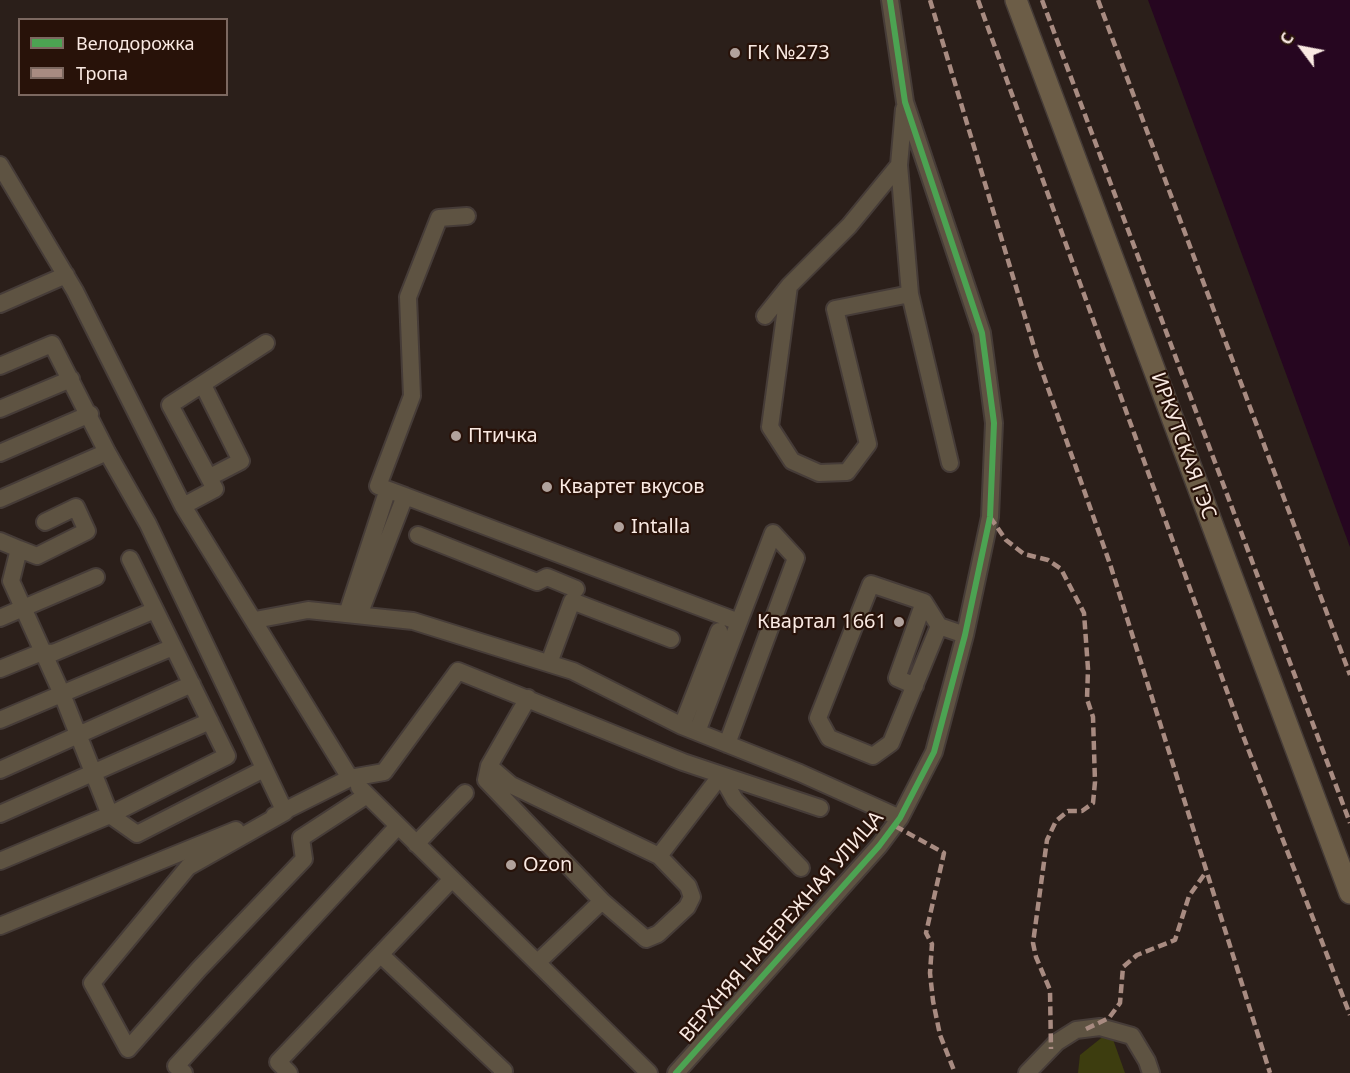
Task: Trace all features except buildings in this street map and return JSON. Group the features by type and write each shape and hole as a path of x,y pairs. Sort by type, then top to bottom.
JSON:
{"main road":[{"name":"ИРКУТСКАЯ ГЭС","path":"1017,0 1350,893"}],"street":[{"name":"ВЕРХНЯЯ НАБЕРЕЖНАЯ УЛИЦА","path":"676,1073 879,846 900,818 934,752 965,635 990,517 994,423 982,333 905,102 890,0"},
{"path":"905,102 899,165 910,294 950,463"},
{"path":"0,165 66,274 183,506 350,778 649,1073"},
{"path":"765,316 789,286 849,226 899,165"},
{"path":"467,216 439,218 408,297 412,396 378,486 739,622"},
{"path":"0,304 66,274"},
{"path":"789,286 770,427 792,462 819,473 847,472 868,444 835,309 910,294"},
{"path":"183,506 215,489 170,405 266,343"},
{"path":"0,366 52,344 90,414 107,452 148,524 285,812"},
{"path":"0,409 71,379"},
{"path":"202,385 241,461 210,477"},
{"path":"0,453 90,414"},
{"path":"0,499 107,452"},
{"path":"353,615 405,496"},
{"path":"353,615 385,498"},
{"path":"0,541 38,556 87,531 76,507 45,522"},
{"path":"689,729 739,622 773,533 796,558 727,744"},
{"path":"418,535 537,582 547,578 574,595 671,639"},
{"path":"20,549 6,584 22,608 62,694 110,815 137,834 264,769"},
{"path":"0,861 110,815 227,756 130,559"},
{"path":"549,663 586,564"},
{"path":"0,618 96,577"},
{"path":"939,626 891,743 873,756 829,738 818,718 871,584 924,602 939,626 965,635"},
{"path":"915,686 897,678 924,602"},
{"path":"0,669 42,652 53,653 155,610"},
{"path":"255,620 308,610 413,621 573,671 689,729 900,818"},
{"path":"689,729 719,631"},
{"path":"0,720 173,646"},
{"path":"367,795 301,838 304,859 199,969 128,1049 92,983 188,867 350,778 384,772 458,671 721,775 820,808"},
{"path":"0,770 192,684"},
{"path":"489,766 511,785 659,856 688,886 692,897 687,907 658,934 646,939 602,901 486,780 489,766 528,698"},
{"path":"0,814 210,721"},
{"path":"659,856 721,775"},
{"path":"721,775 735,800 801,868"},
{"path":"416,844 465,793"},
{"path":"0,926 285,812"},
{"path":"177,1071 398,826"},
{"path":"288,1073 278,1062 452,879"},
{"path":"538,962 602,901"},
{"path":"381,955 504,1071 502,1073"},
{"path":"1028,1073 1057,1042 1076,1030 1100,1027 1132,1036 1151,1073"}],"shaded area":[{"path":"1148,0 1350,0 1350,547"},
{"path":"1110,1031 1125,1073 1078,1073 1080,1055"}],"marked path":[{"path":"930,0 1037,357 1110,564 1270,1073"},
{"path":"978,0 1242,733 1350,1015"},
{"path":"1042,0 1350,823"},
{"path":"1098,0 1350,675"},
{"path":"990,517 1006,540 1024,554 1048,560 1061,569 1084,613 1088,669 1087,699 1093,717 1095,782 1093,803 1082,811 1068,811 1056,821 1047,840 1033,943 1036,957 1050,990 1051,1049"},
{"path":"895,826 944,853 926,933 932,944 930,973 940,1035 955,1073"},
{"path":"1086,1029 1109,1018 1120,1003 1123,967 1137,955 1175,940 1189,896 1206,872"}],"cycle path":[{"path":"676,1073 879,846 900,818 934,752 965,635 990,517 994,423 982,333 905,102 890,0"}],"place":[{"name":"ГК №273","path":"735,53"},
{"name":"Птичка","path":"456,436"},
{"name":"Квартет вкусов","path":"547,487"},
{"name":"Intalla","path":"619,527"},
{"name":"Квартал 1661","path":"899,622"},
{"name":"Ozon","path":"511,865"}]}
